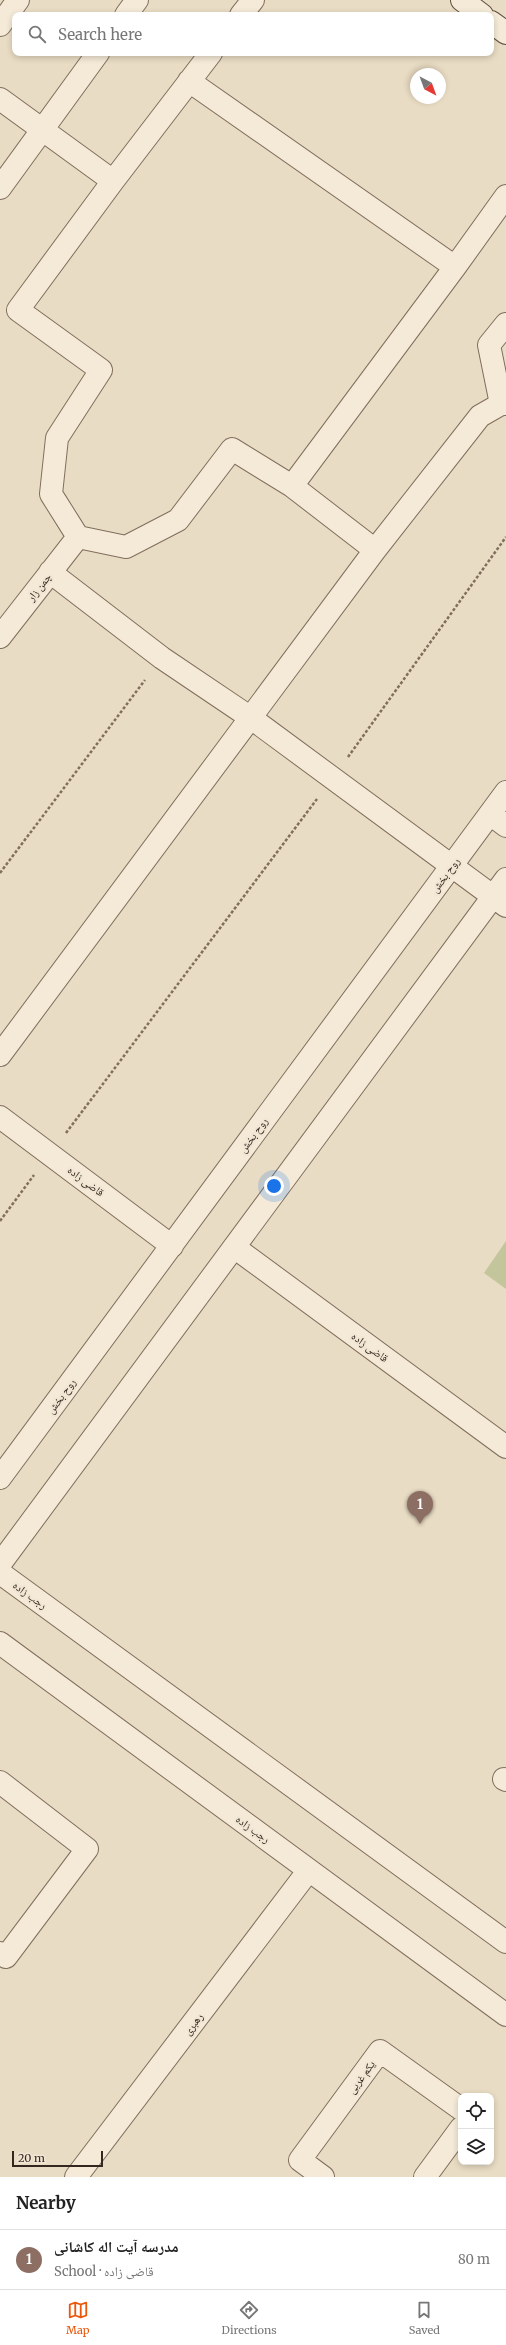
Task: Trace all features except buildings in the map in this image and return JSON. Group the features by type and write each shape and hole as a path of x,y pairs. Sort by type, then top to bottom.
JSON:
{"street":[{"path":"0,25 18,0"},
{"path":"128,12 137,0"},
{"path":"243,12 253,0"},
{"path":"462,0 478,12"},
{"path":"494,24 506,33"},
{"path":"0,188 96,56"},
{"path":"209,56 113,180 18,310 101,370 57,438 50,494 78,537 126,547 178,520 232,449 292,486 375,550"},
{"path":"189,81 455,268"},
{"path":"0,99 113,180"},
{"path":"292,486 455,268 506,196"},
{"path":"0,1055 375,550 480,416 503,404 489,345 506,324"},
{"name":"چمن زار","path":"0,637 78,537"},
{"path":"50,572 162,658 251,718 500,901"},
{"name":"روح بخش","path":"0,1478 451,866 498,820 506,792"},
{"path":"0,1564 234,1247 500,901 506,879"},
{"name":"قاضی زاده","path":"0,1117 172,1246"},
{"name":"قاضی زاده","path":"234,1247 506,1447"},
{"name":"رجب زاده","path":"0,1573 506,1942"},
{"name":"رجب زاده","path":"0,1643 506,2015"},
{"path":"0,1782 87,1849 6,1957 0,1953"},
{"name":"رهبری","path":"76,2177 309,1870"},
{"name":"یکم غربی","path":"323,2177 300,2160 380,2051 458,2107"},
{"path":"425,2177 460,2129"}],"path":[{"path":"0,1221 332,779 506,537"},
{"path":"0,873 162,658"}],"green space":[{"path":"506,1241 506,1289 484,1273"}],"place":[{"name":"مدرسه آیت اله کاشانی","path":"420,1524"}]}
